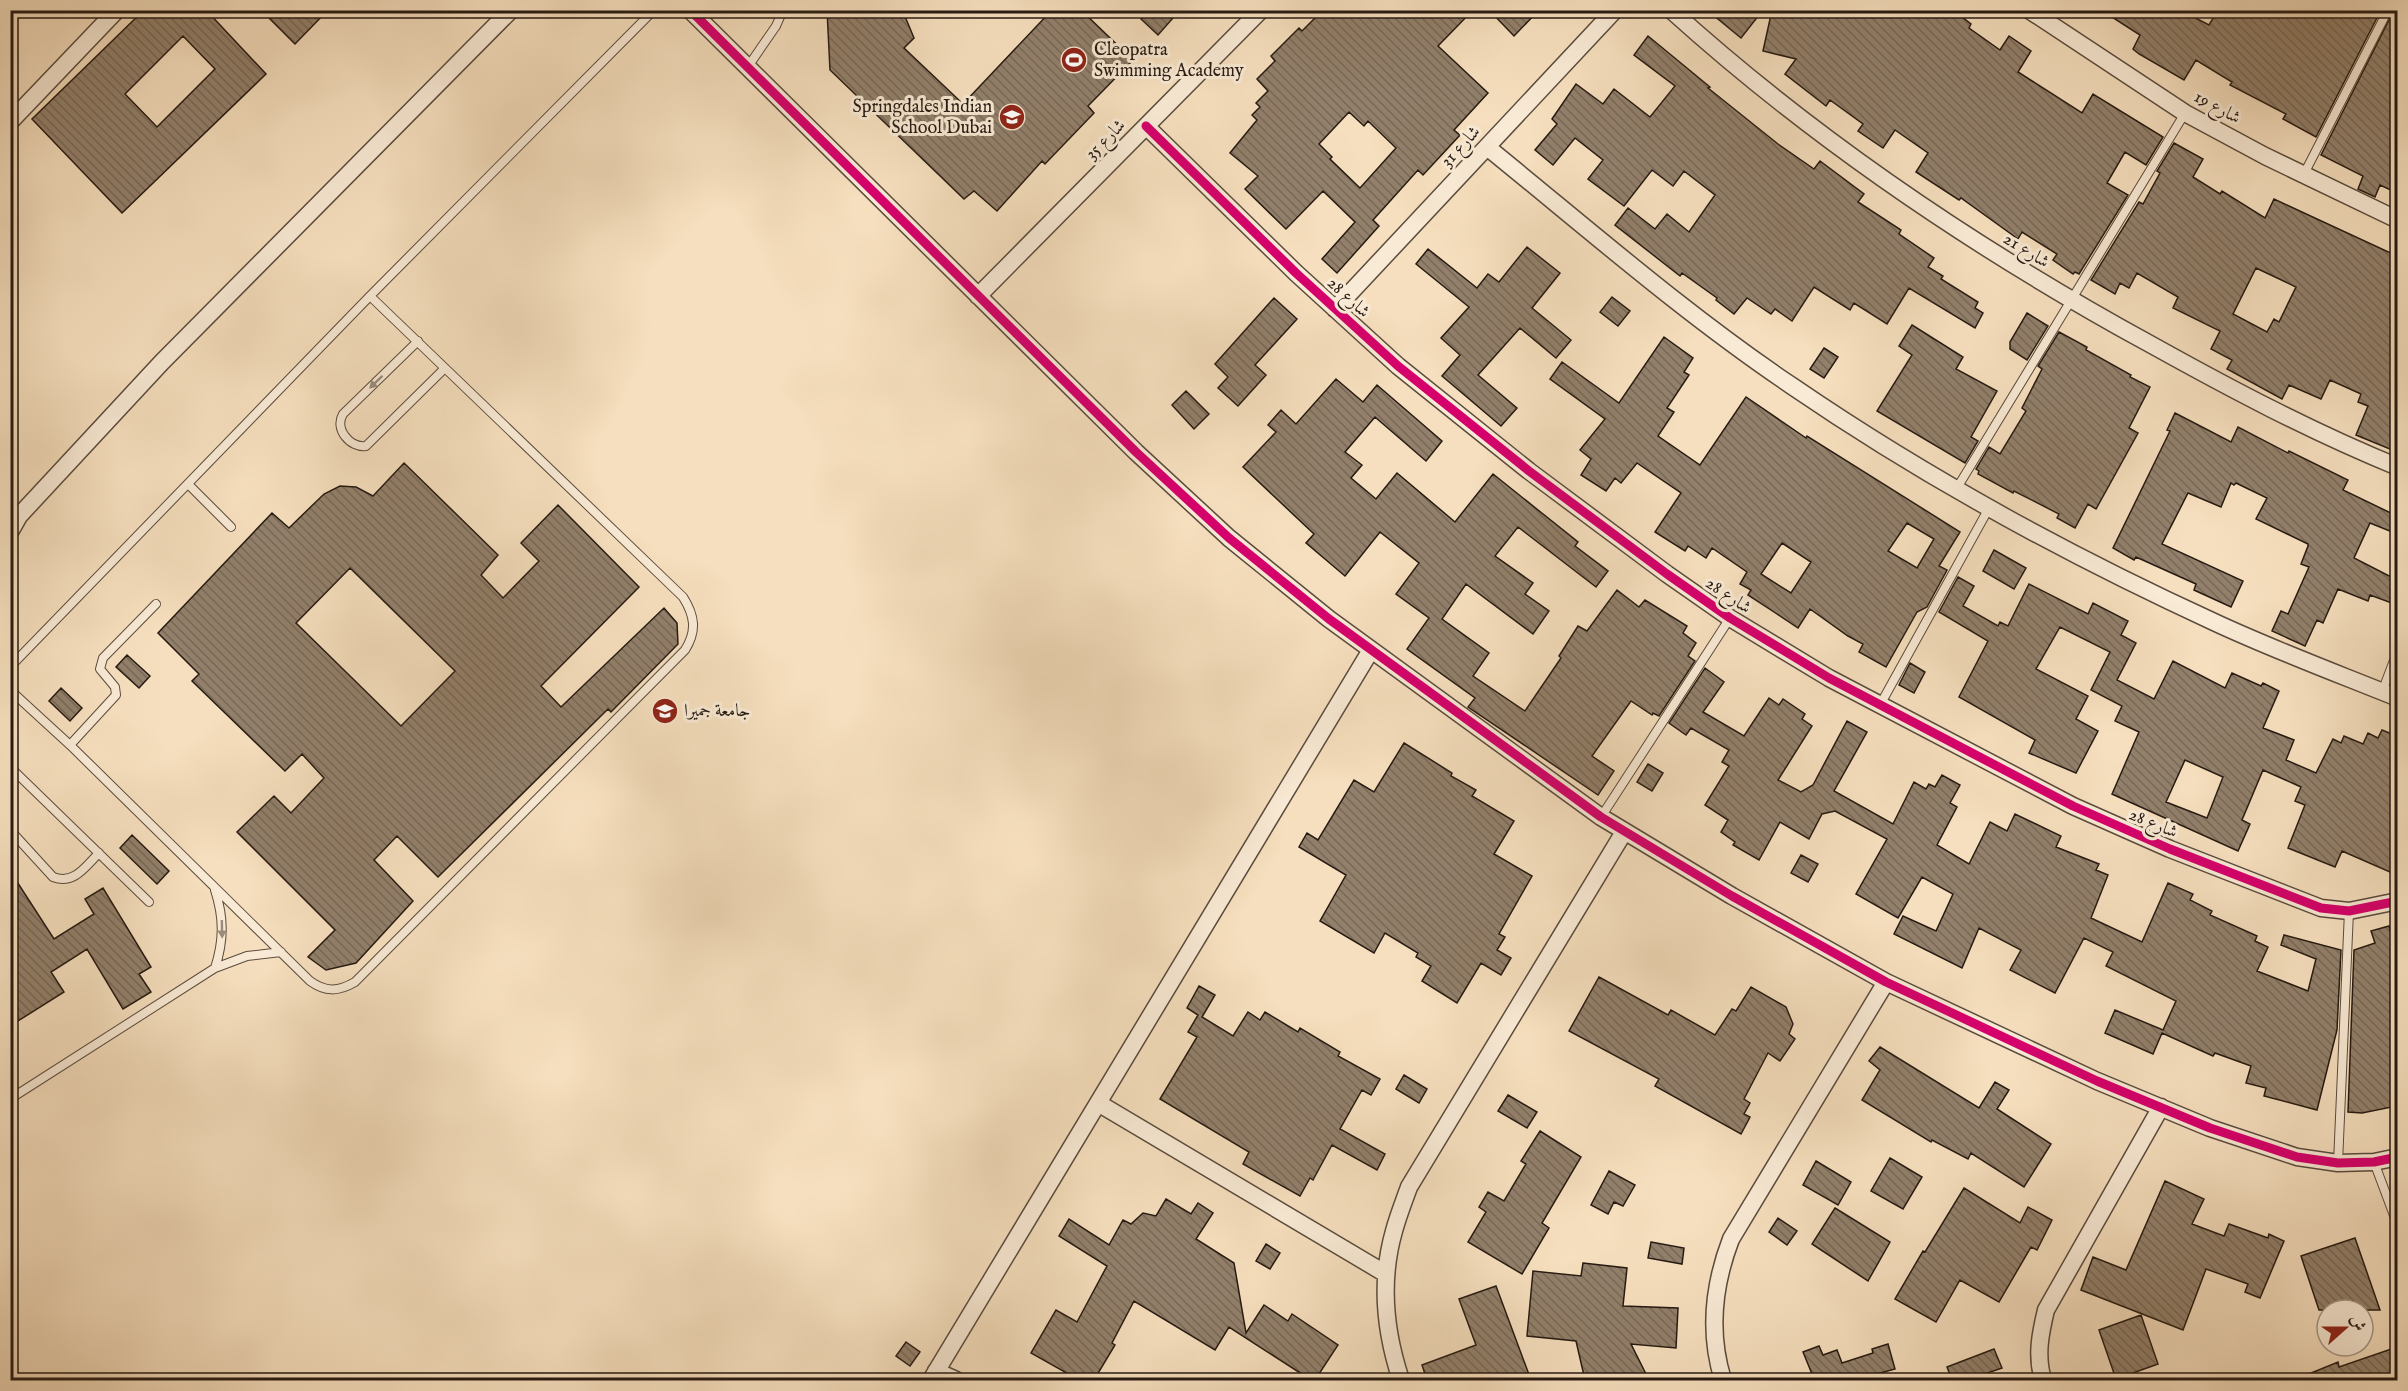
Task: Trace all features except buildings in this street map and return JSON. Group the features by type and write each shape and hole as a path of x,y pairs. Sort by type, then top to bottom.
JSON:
{"street":[{"path":"10,122 117,10"},
{"path":"10,532 15,518 162,362 511,10"},
{"path":"690,10 1182,496 1278,579 1371,650 1601,817 1732,896 1886,982 2097,1081 2210,1128 2297,1157 2338,1163 2397,1157"},
{"name":"شارع 35","path":"978,296 1261,10"},
{"name":"شارع 31","path":"1335,309 1615,10"},
{"name":"شارع 21","path":"1671,10 1788,111 1887,184 2071,301 2258,403 2397,468"},
{"name":"شارع 19","path":"2029,10 2185,113 2397,220"},
{"name":"شارع 28","path":"1146,126 1335,309 1398,366 1519,464 1730,618 1829,678 2120,828 2321,908 2349,911 2397,901"},
{"path":"1487,147 1732,343 1792,386 1929,473 1989,508 2139,587 2284,653 2390,695"},
{"path":"956,1380 934,1376 1371,650"},
{"path":"1401,1380 1392,1353 1386,1315 1386,1274 1393,1231 1409,1187 1624,832"},
{"path":"1723,1380 1714,1338 1713,1313 1722,1263 1731,1239 1886,982"},
{"path":"1098,1103 1386,1274"},
{"path":"2043,1380 2039,1366 2039,1338 2046,1310 2161,1107"}],"lane":[{"path":"10,666 370,296 654,10"},
{"path":"2304,174 2388,10"},
{"path":"747,68 780,12"},
{"path":"1957,489 2185,113"},
{"path":"10,690 70,745 310,981 320,988 332,990 344,988 355,982 685,650 692,638 694,623 691,609 683,597 370,296"},
{"path":"418,341 343,414 339,423 341,432 355,445 366,446 446,368"},
{"path":"188,484 231,528"},
{"path":"1880,705 1989,508"},
{"path":"70,745 116,695 115,687 100,669 103,658 156,604"},
{"path":"1601,817 1730,618"},
{"path":"2390,695 2397,650"},
{"path":"10,766 149,902"},
{"path":"10,830 53,877 61,880 78,874 99,853"},
{"path":"215,889 221,909 223,929 222,949 215,968"},
{"path":"2338,1163 2349,911"},
{"path":"10,1099 215,968 247,956 280,952"},
{"path":"2374,1161 2397,1227"}],"cycle path":[{"path":"690,10 1136,452 1229,538 1329,619 1601,817 1732,896 1886,982 2097,1081 2210,1128 2297,1157 2338,1163 2374,1162 2398,1157"},
{"path":"1146,126 1296,273 1398,366 1529,471 1730,618 1829,678 2073,806 2170,849 2321,908 2349,911 2398,901"}],"place":[{"name":"Cleopatra Swimming Academy","path":"1074,60"},
{"name":"Springdales Indian School Dubai","path":"1012,117"},
{"name":"جامعة جميرا","path":"665,711"}]}
